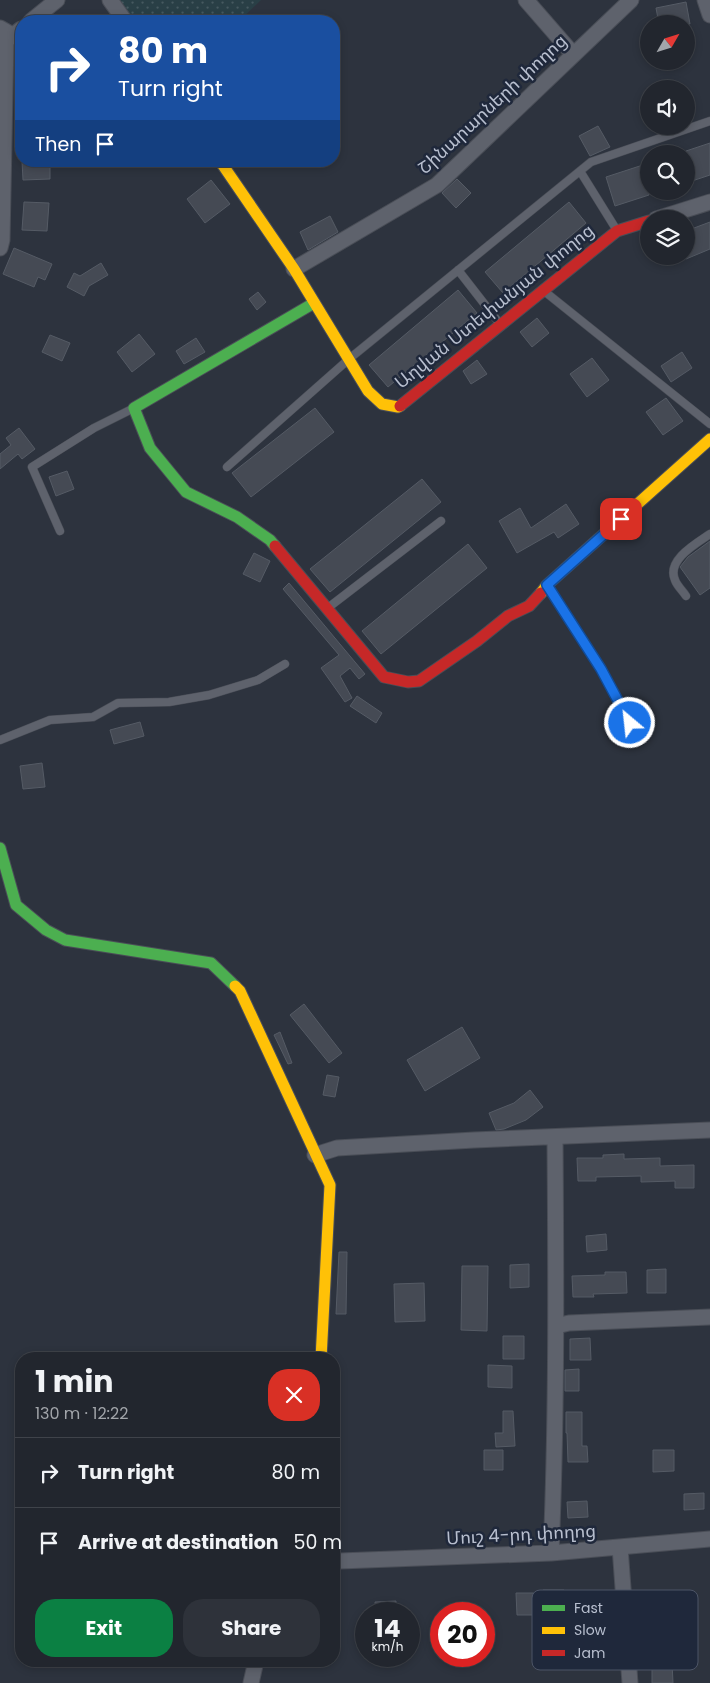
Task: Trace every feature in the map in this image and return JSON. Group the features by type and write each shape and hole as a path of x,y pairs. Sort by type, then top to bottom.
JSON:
{"street":[{"path":"38,15 57,0"},
{"path":"110,0 121,15"},
{"path":"526,0 573,54"},
{"name":"Շինարարների փողոց","path":"294,269 437,185 631,0"},
{"path":"705,0 710,15"},
{"path":"0,28 15,32"},
{"path":"0,248 2,240 6,42 15,34"},
{"name":"Աղվան Ստեփանյան փողոց","path":"224,167 294,269 368,391 382,404 398,407 617,231 640,224"},
{"path":"685,210 710,202"},
{"path":"314,303 134,408 150,448 186,492 237,517 270,540 384,676 408,682 419,682 508,616 529,606 547,585 710,439"},
{"path":"0,848 16,905 46,930 65,940 211,963 240,991 330,1185 321,1352"},
{"path":"315,1155 337,1148 710,1130"},
{"path":"551,1553 555,1473 555,1137"},
{"path":"556,1326 710,1317"},
{"name":"Մուշ 4-րդ փողոց","path":"340,1561 551,1553 710,1539"},
{"path":"620,1547 623,1590"},
{"path":"251,1683 255,1667"},
{"path":"629,1670 630,1683"}],"lane":[{"path":"228,467 349,359 591,162 710,121"},
{"path":"580,171 617,231"},
{"path":"458,270 501,325"},
{"path":"544,290 710,424"},
{"path":"60,531 32,467 94,428 134,408"},
{"path":"327,608 440,521"},
{"path":"686,596 673,578 674,568 679,559 710,534"},
{"path":"547,585 601,669 630,723"},
{"path":"0,740 50,720 93,717 118,703 169,702 209,695 258,680 286,664"}],"shaded area":[{"path":"112,0 261,0 245,15 123,15"}],"building":[{"path":"686,2 688,15 657,15 656,8"},
{"path":"598,126 610,147 590,156 579,136"},
{"path":"710,143 710,175 695,180 695,148"},
{"path":"640,166 640,198 615,206 606,177"},
{"path":"22,167 50,167 50,179 23,180"},
{"path":"457,179 471,193 456,208 442,193"},
{"path":"211,180 230,204 205,223 187,199"},
{"path":"24,202 49,203 47,231 22,230"},
{"path":"569,202 586,223 503,293 485,272"},
{"path":"330,216 338,232 308,250 300,232"},
{"path":"710,222 710,249 695,255 695,228"},
{"path":"14,248 52,264 45,280 38,277 34,287 3,274"},
{"path":"101,263 108,275 89,286 84,296 67,287 74,273 80,276"},
{"path":"458,290 477,313 388,387 369,365"},
{"path":"258,292 266,302 257,310 249,299"},
{"path":"537,318 549,333 532,347 520,332"},
{"path":"139,334 155,354 132,372 117,352"},
{"path":"50,335 70,343 62,361 42,352"},
{"path":"196,338 205,352 184,364 176,351"},
{"path":"682,352 692,368 671,382 661,366"},
{"path":"592,358 609,380 587,397 570,374"},
{"path":"477,360 487,374 471,384 463,371"},
{"path":"666,398 683,421 663,435 646,412"},
{"path":"315,408 334,432 251,497 232,473"},
{"path":"19,428 35,449 22,459 18,454 0,469 0,454 11,445 6,438"},
{"path":"67,471 74,489 56,496 49,477"},
{"path":"422,479 441,502 330,592 310,569"},
{"path":"566,504 579,524 558,538 554,532 517,553 499,521 520,508 531,528"},
{"path":"710,541 710,588 700,595 680,567 688,557"},
{"path":"468,544 487,568 381,654 362,631"},
{"path":"254,553 270,561 260,582 243,574"},
{"path":"289,583 365,674 359,679 350,668 340,676 352,698 345,702 321,668 339,655 283,589"},
{"path":"357,696 382,713 376,723 350,706"},
{"path":"140,722 144,736 114,744 110,730"},
{"path":"42,763 45,787 23,789 20,766"},
{"path":"304,1004 342,1053 329,1063 290,1015"},
{"path":"462,1027 480,1058 425,1091 407,1060"},
{"path":"280,1032 292,1063 288,1064 274,1035"},
{"path":"327,1075 339,1077 335,1097 323,1095"},
{"path":"530,1090 543,1107 526,1120 504,1129 496,1130 489,1113 514,1103"},
{"path":"624,1154 624,1159 660,1158 660,1166 694,1165 694,1188 675,1188 675,1181 641,1182 641,1176 596,1177 596,1181 578,1181 577,1158 603,1158 603,1155"},
{"path":"606,1234 607,1250 587,1252 586,1236"},
{"path":"339,1252 347,1252 346,1314 336,1314"},
{"path":"529,1264 529,1287 510,1288 510,1265"},
{"path":"462,1266 488,1266 487,1331 461,1330"},
{"path":"666,1269 666,1293 647,1293 647,1270"},
{"path":"605,1272 626,1272 627,1293 593,1294 594,1297 573,1297 572,1276 605,1275"},
{"path":"424,1283 425,1321 395,1322 394,1284"},
{"path":"503,1336 524,1336 524,1359 503,1359"},
{"path":"590,1338 591,1360 570,1360 570,1339"},
{"path":"488,1365 512,1366 512,1388 488,1387"},
{"path":"579,1369 579,1391 565,1391 565,1370"},
{"path":"503,1411 513,1411 515,1446 496,1447 495,1433 503,1433"},
{"path":"566,1412 582,1412 582,1446 587,1446 588,1462 568,1462"},
{"path":"484,1450 503,1450 503,1470 484,1470"},
{"path":"653,1450 674,1450 674,1471 653,1472"},
{"path":"704,1493 704,1509 684,1510 684,1494"},
{"path":"587,1501 588,1517 568,1518 567,1502"},
{"path":"516,1593 532,1593 532,1615 517,1615"},
{"path":"652,1670 672,1670 673,1683 652,1683"}],"traffic: fast":[{"path":"275,546 270,540 237,517 186,492 150,448 134,408 314,303"},
{"path":"0,848 16,905 46,930 65,940 211,963 235,986"}],"traffic: slow":[{"path":"224,167 294,269 368,391 382,404 400,406"},
{"path":"541,593 547,585 710,439"},
{"path":"235,986 240,991 330,1185 321,1352"}],"traffic: jam":[{"path":"400,406 617,231 640,224"},
{"path":"275,546 384,677 408,682 419,681 477,641 508,616 529,606 541,593"}],"route":[{"path":"621,519 547,585 601,669 630,723"}]}
